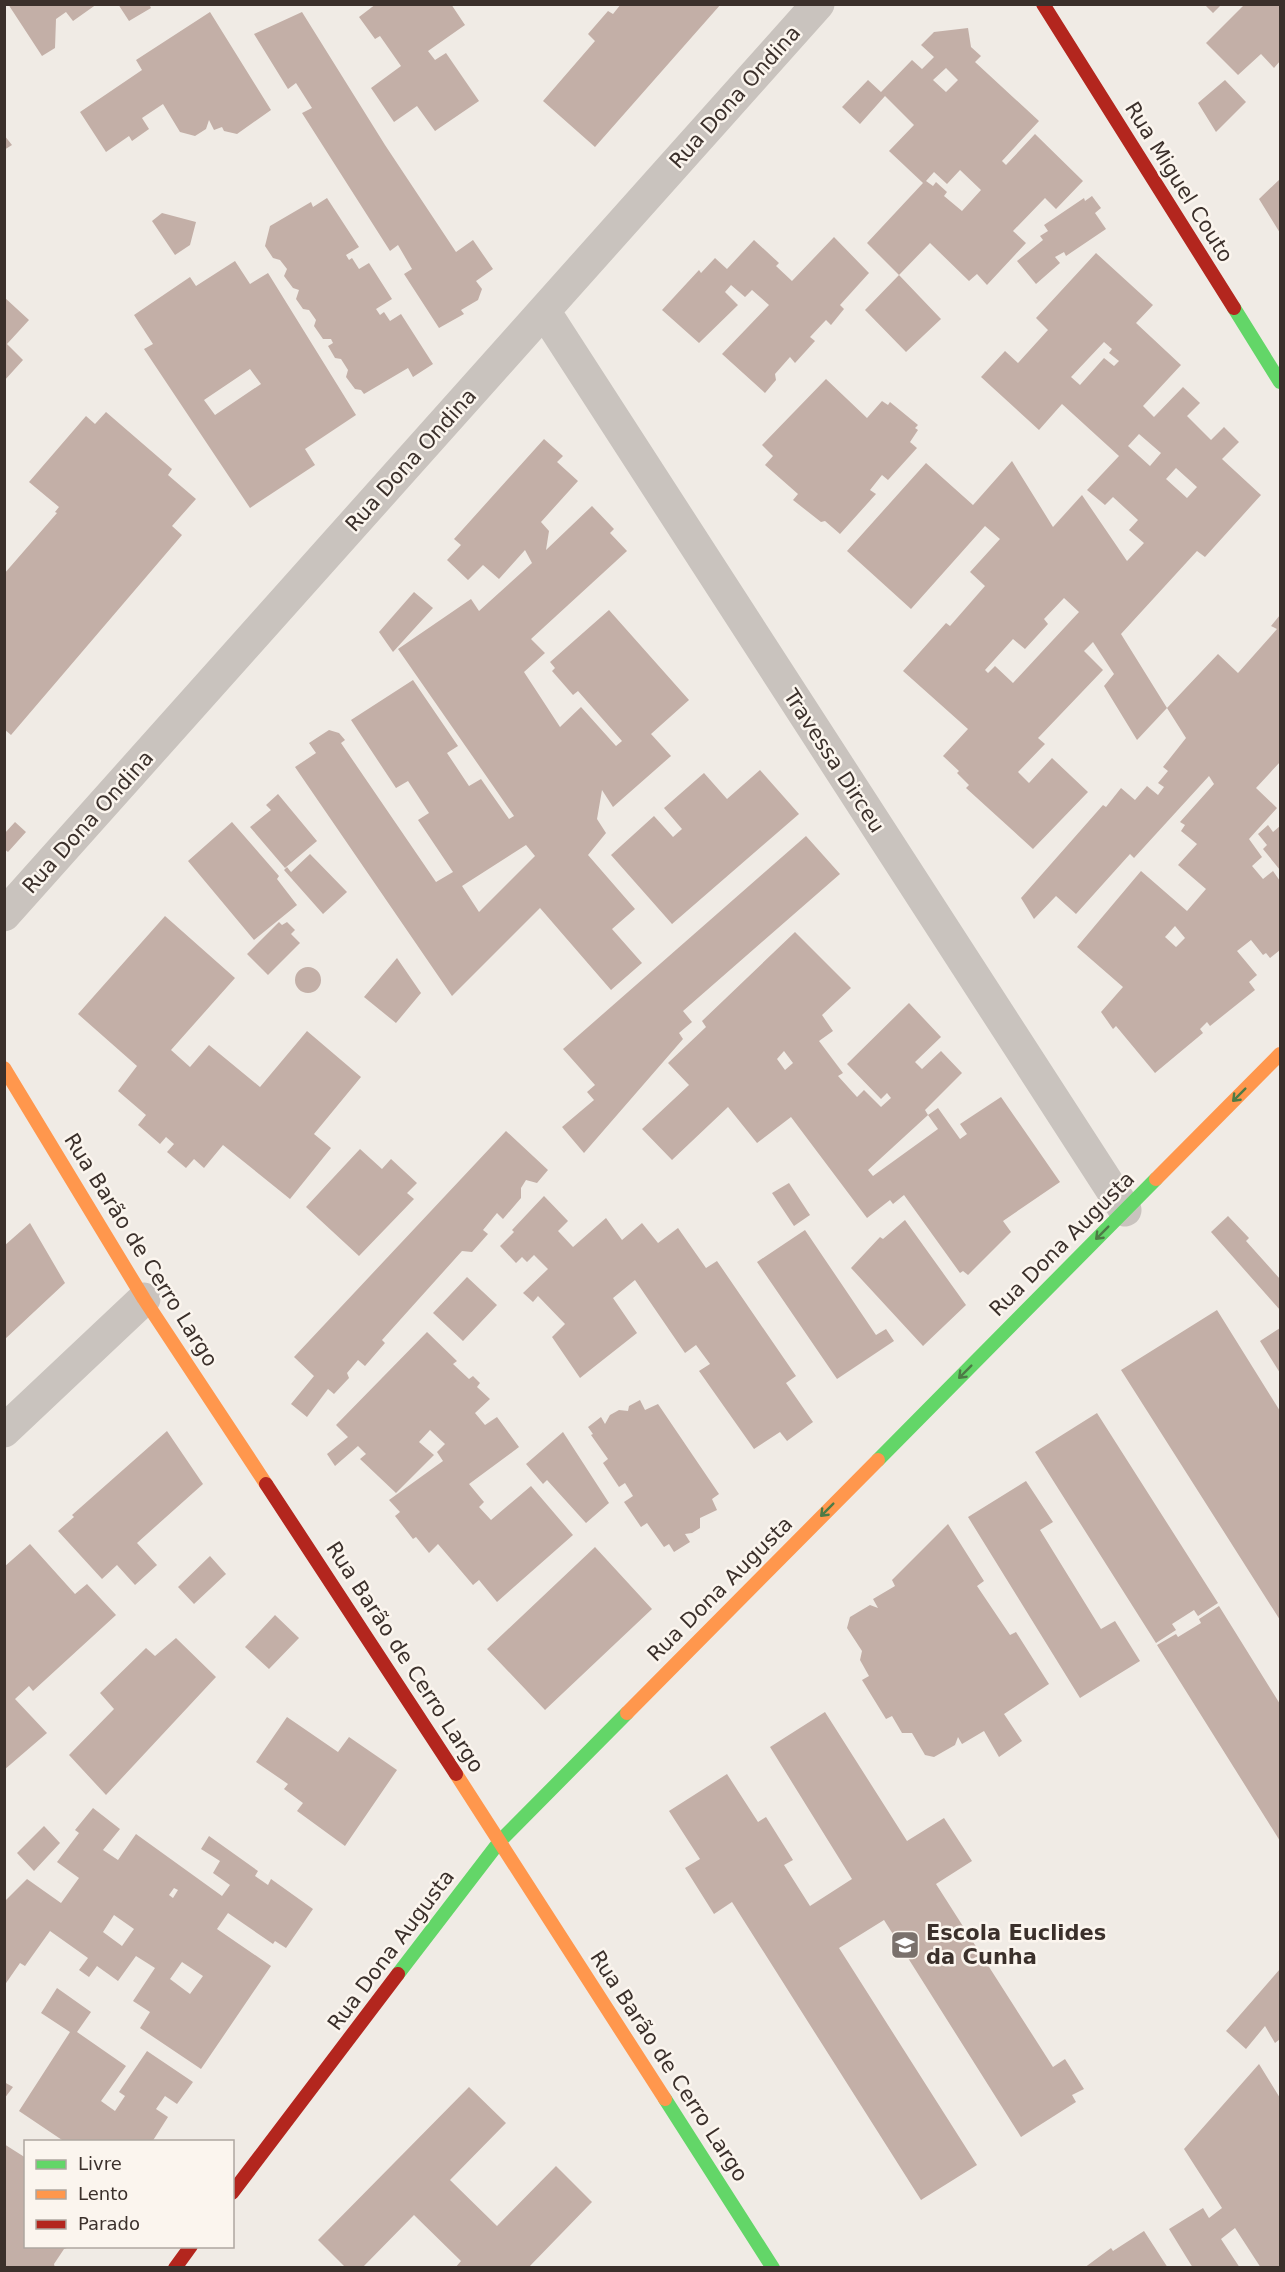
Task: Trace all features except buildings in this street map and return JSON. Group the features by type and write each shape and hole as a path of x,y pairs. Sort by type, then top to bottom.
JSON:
{"street":[{"name":"Rua Dona Ondina","path":"4,915 818,4"},
{"name":"Rua Miguel Couto","path":"1042,4 1281,382"},
{"name":"Travessa Dirceu","path":"544,311 1125,1210"},
{"name":"Rua Dona Augusta","path":"234,2190 500,1841 1281,1054"},
{"name":"Rua Barão de Cerro Largo","path":"4,1068 144,1299 500,1841 773,2268"},
{"path":"4,1431 144,1299"},
{"path":"176,2268 190,2248"}],"traffic: fast":[{"path":"1234,308 1280,382"},
{"path":"878,1460 1156,1179"},
{"path":"398,1974 500,1841 627,1713"},
{"path":"665,2099 773,2268"}],"traffic: slow":[{"path":"1156,1179 1280,1054"},
{"path":"4,1068 144,1299 266,1484"},
{"path":"627,1713 878,1460"},
{"path":"456,1774 665,2099"}],"traffic: jam":[{"path":"1043,4 1234,308"},
{"path":"266,1484 456,1774"},
{"path":"234,2190 398,1974"},
{"path":"175,2268 190,2248"}],"place":[{"name":"Escola Euclides da Cunha","path":"905,1945"}]}
